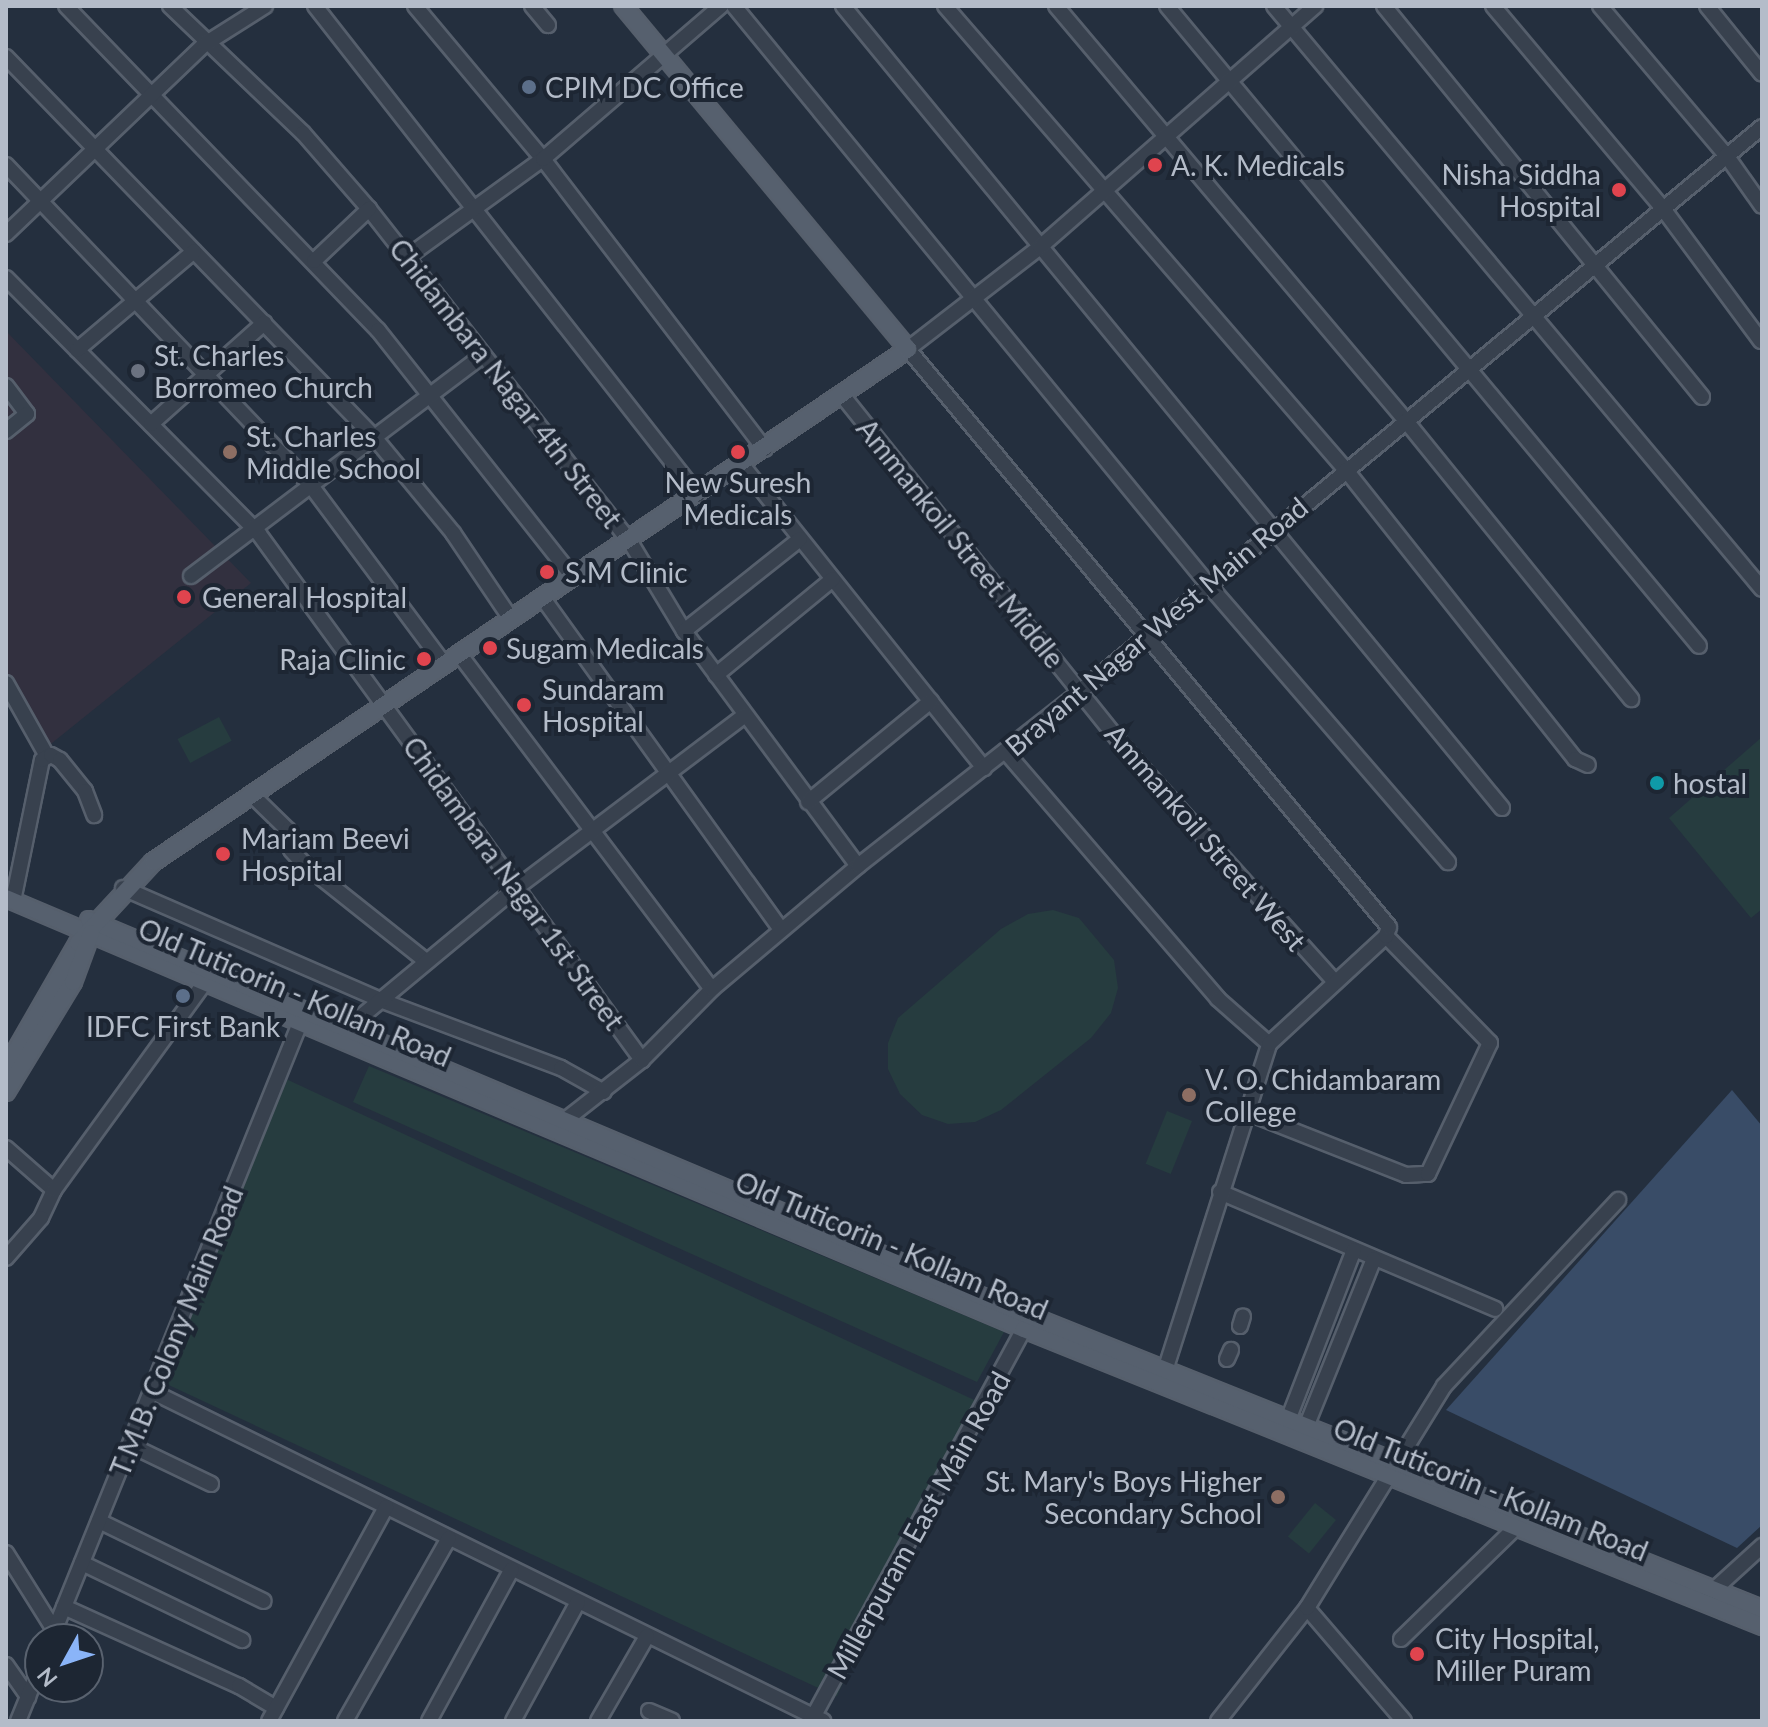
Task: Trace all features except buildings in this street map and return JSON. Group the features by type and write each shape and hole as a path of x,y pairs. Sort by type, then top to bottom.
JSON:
{"main road":[{"path":"6,1068 78,943 94,929 123,888 153,862 542,597 698,495 908,349 623,6"},
{"name":"Old Tuticorin - Kollam Road","path":"10,894 300,1023 341,1033 1024,1329 1163,1377 1393,1469 1516,1527 1707,1596 1762,1626"},
{"path":"94,929 341,1033"},
{"path":"6,1092 73,982 94,929"},
{"path":"558,1126 1163,1377 1306,1427 1393,1469 1707,1596 1762,1609"}],"street":[{"path":"66,6 151,99 314,261 433,394 573,577"},
{"name":"Chidambara Nagar 4th Street","path":"170,6 205,44 303,133 369,209 629,540 684,631 858,866"},
{"path":"6,234 151,99 205,44 265,6"},
{"path":"315,6 698,495"},
{"path":"415,6 543,159 765,449"},
{"path":"532,6 548,25"},
{"path":"406,258 543,159 666,58 721,6"},
{"path":"734,6 1207,583 1448,862"},
{"path":"843,6 1275,527 1502,808"},
{"path":"945,6 1346,470 1582,762"},
{"path":"1056,6 1406,421 1631,699"},
{"path":"1167,6 1466,370 1699,646"},
{"path":"1274,6 1762,589"},
{"path":"1163,1377 1269,1044 1386,936 1389,927 908,349 1040,247 1232,84 1290,26 1315,6"},
{"path":"1384,6 1702,397"},
{"path":"1493,6 1664,210 1761,341"},
{"path":"1600,6 1726,155 1762,206"},
{"path":"1707,6 1762,74"},
{"path":"6,57 374,437 453,533 511,619"},
{"name":"Brayant Nagar West Main Road","path":"558,1126 642,1060 712,989 858,866 1081,691 1207,583 1762,127"},
{"path":"6,165 309,483 444,664"},
{"path":"314,261 369,209"},
{"path":"77,350 194,251"},
{"name":"Chidambara Nagar 1st Street","path":"6,278 252,527 386,706 515,889 642,1060"},
{"path":"151,424 264,323"},
{"path":"191,576 309,483 482,356"},
{"path":"6,386 27,414 6,431"},
{"name":"Ammankoil Street Middle","path":"842,395 1081,691"},
{"path":"742,465 984,768"},
{"path":"684,631 800,539"},
{"path":"716,675 833,579"},
{"path":"542,597 781,930"},
{"path":"460,655 712,989"},
{"path":"6,683 47,756 60,760 79,783 94,815"},
{"name":"Ammankoil Street West","path":"1081,691 1189,824 1335,982"},
{"path":"808,802 931,701"},
{"path":"341,1033 515,889 745,715"},
{"path":"1005,751 1218,999 1269,1044"},
{"path":"10,894 36,782 47,756"},
{"path":"253,796 288,830 291,850 304,864 427,962"},
{"path":"123,888 380,1000 561,1068 604,1092"},
{"path":"1246,1112 1406,1175 1428,1174 1490,1043 1386,936"},
{"path":"6,1258 41,1218 54,1190 205,982"},
{"name":"T.M.B. Colony Main Road","path":"58,1623 300,1023"},
{"path":"6,1148 54,1190"},
{"path":"1220,1192 1495,1309"},
{"path":"1218,1721 1307,1608 1444,1386 1618,1200"},
{"path":"1288,1420 1354,1250"},
{"path":"1306,1427 1374,1259"},
{"name":"Millerpuram East Main Road","path":"816,1719 1024,1329"},
{"path":"151,1391 816,1719"},
{"path":"130,1445 211,1484"},
{"path":"64,1607 239,1686 273,1715 386,1507"},
{"path":"99,1521 264,1601"},
{"path":"1401,1639 1516,1527"},
{"path":"345,1721 449,1538"},
{"path":"1707,1596 1760,1550"},
{"path":"6,1553 46,1623"},
{"path":"82,1563 242,1640"},
{"path":"429,1721 512,1569"},
{"path":"513,1721 578,1602"},
{"path":"1307,1608 1400,1720"},
{"path":"598,1721 647,1636"},
{"path":"6,1665 24,1691"},
{"path":"649,1711 672,1721"}],"shaded area":[{"path":"6,331 251,583 47,747 6,694"}],"green space":[{"path":"219,717 232,741 190,763 178,739"},
{"path":"1762,737 1762,909 1751,918 1669,818"},
{"path":"1053,910 1079,918 1114,960 1118,988 1111,1013 1091,1038 1001,1110 975,1122 948,1124 922,1115 900,1094 888,1069 888,1043 898,1018 1001,929 1028,914"},
{"path":"369,1066 1004,1332 977,1382 353,1102"},
{"path":"286,1079 975,1400 837,1697 148,1375"},
{"path":"1167,1111 1192,1121 1171,1174 1146,1164"},
{"path":"1315,1503 1336,1520 1309,1553 1288,1536"}],"water":[{"path":"1732,1090 1762,1126 1762,1525 1737,1548 1446,1410"}],"place":[{"name":"CPIM DC Office","path":"529,87"},
{"name":"A. K. Medicals","path":"1155,165"},
{"name":"Nisha Siddha Hospital","path":"1619,190"},
{"name":"St. Charles Borromeo Church","path":"138,371"},
{"name":"St. Charles Middle School","path":"230,452"},
{"name":"New Suresh Medicals","path":"738,452"},
{"name":"S.M Clinic","path":"547,572"},
{"name":"General Hospital","path":"184,597"},
{"name":"Sugam Medicals","path":"490,648"},
{"name":"Raja Clinic","path":"424,659"},
{"name":"Sundaram Hospital","path":"524,705"},
{"name":"hostal","path":"1657,783"},
{"name":"Mariam Beevi Hospital","path":"223,854"},
{"name":"IDFC First Bank","path":"183,996"},
{"name":"V. O. Chidambaram College","path":"1189,1095"},
{"name":"St. Mary's Boys Higher Secondary School","path":"1278,1497"},
{"name":"City Hospital, Miller Puram","path":"1417,1654"}]}
